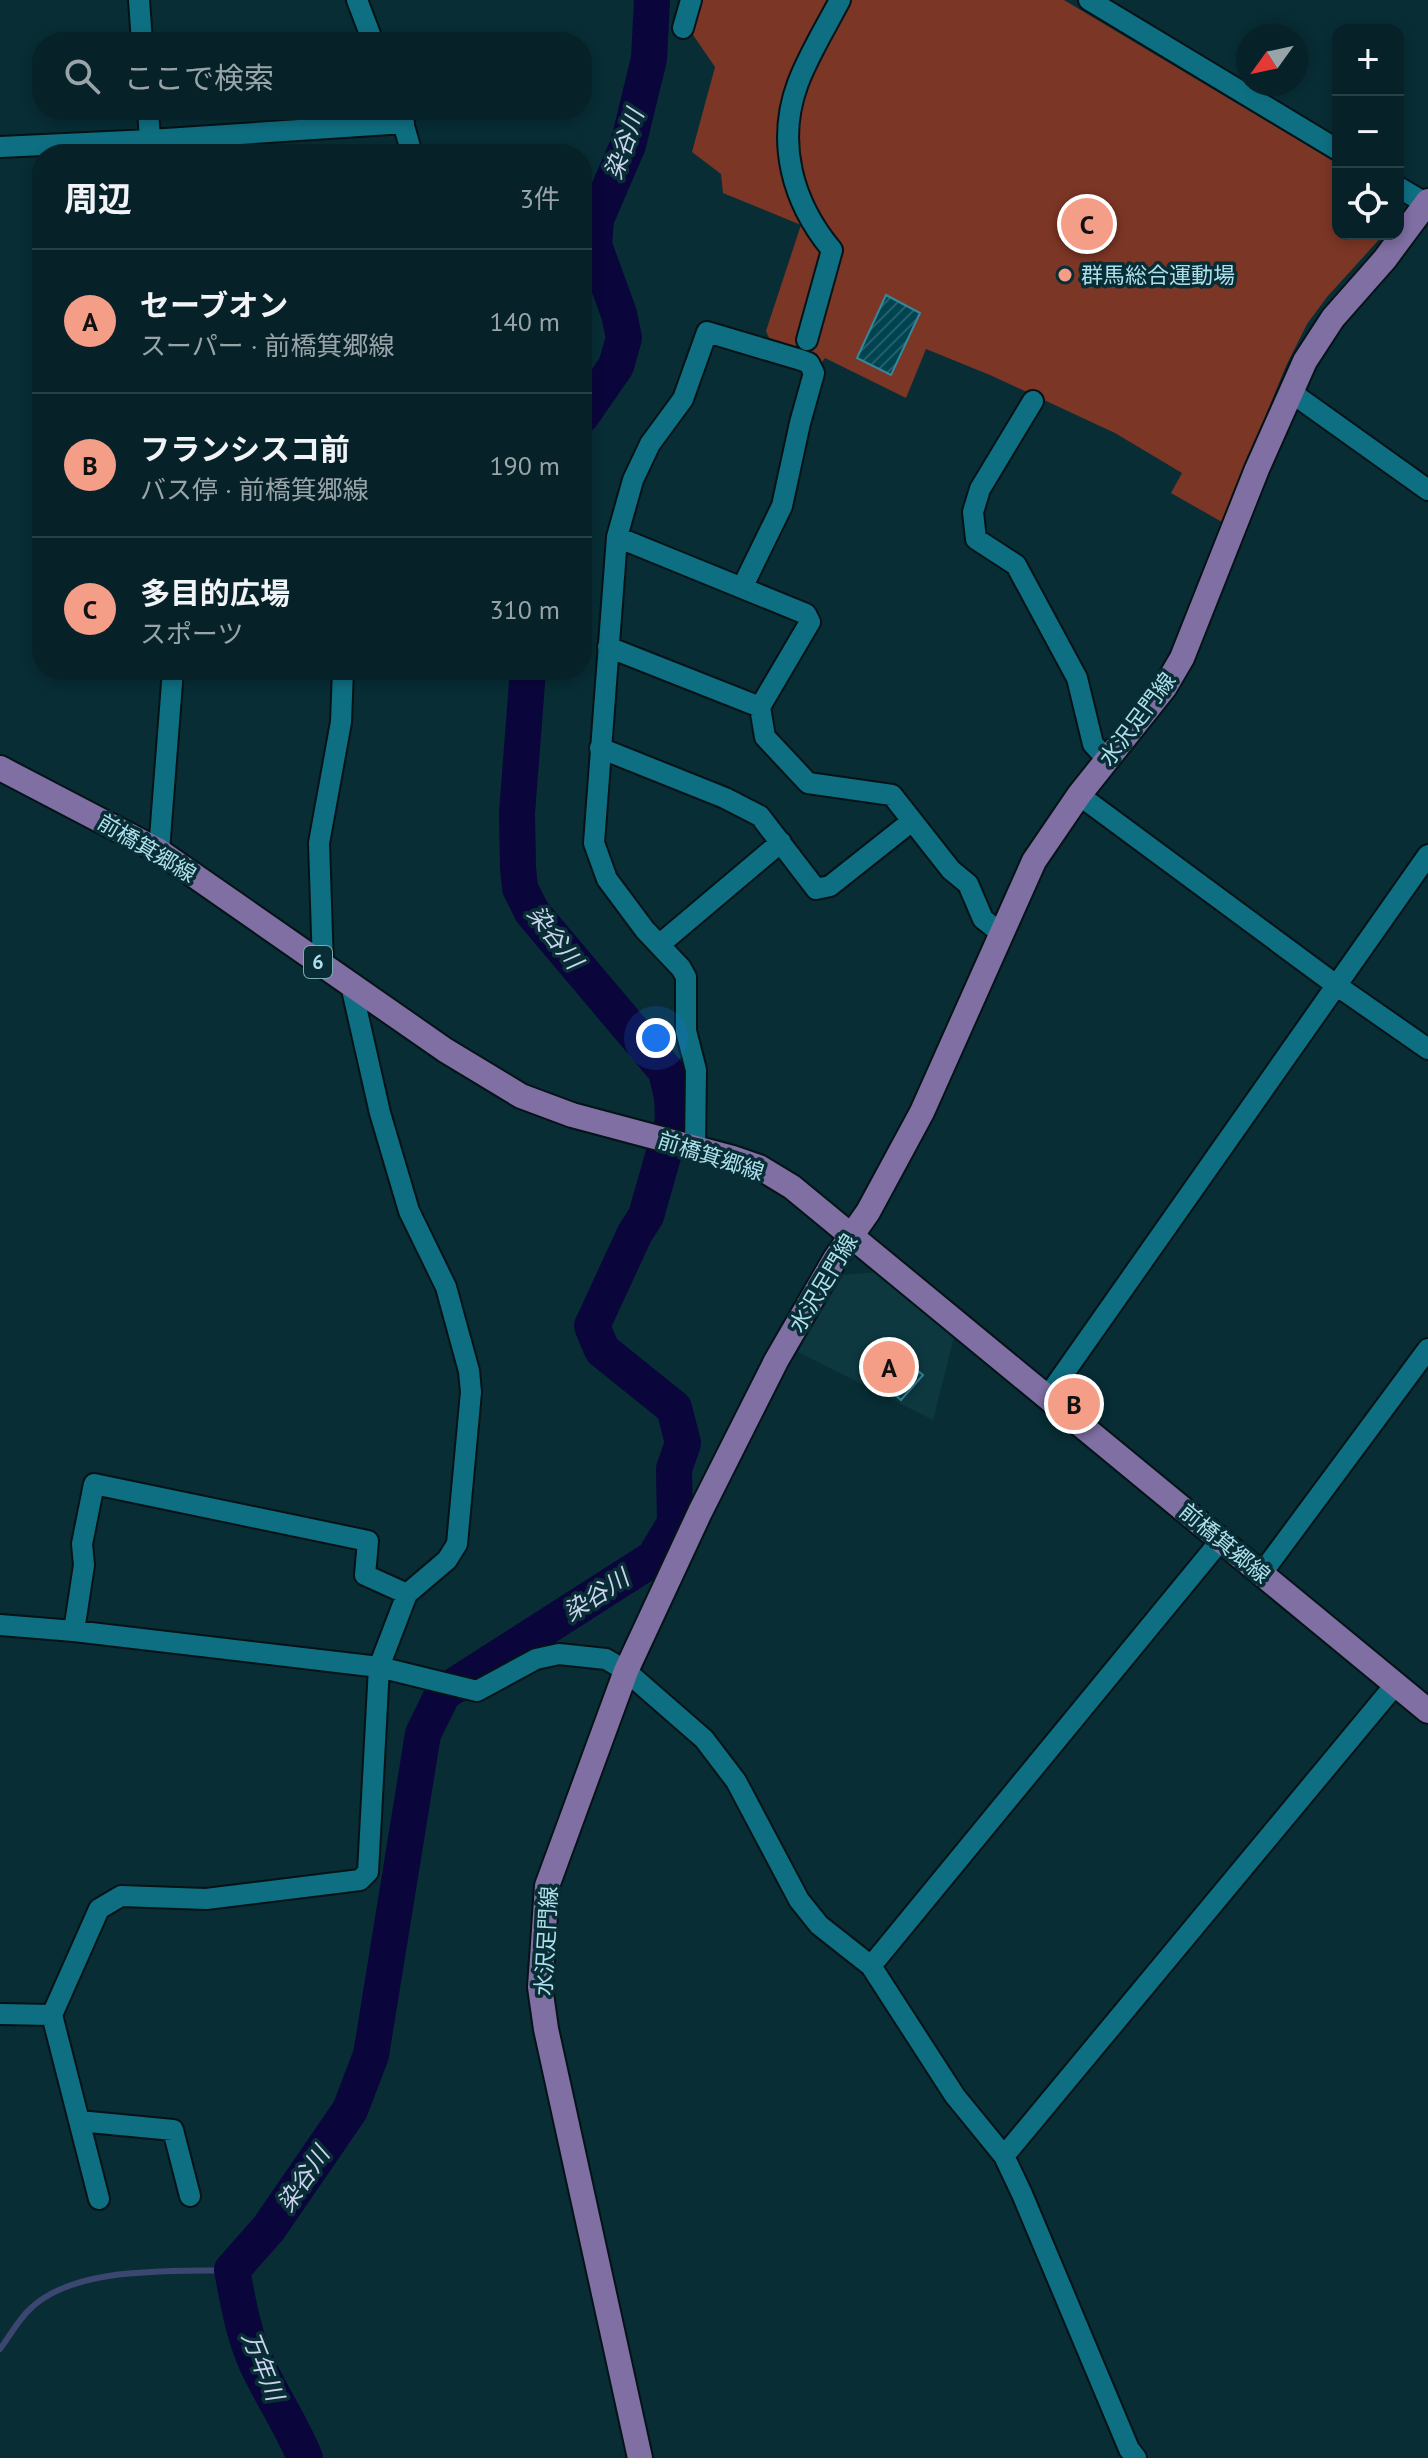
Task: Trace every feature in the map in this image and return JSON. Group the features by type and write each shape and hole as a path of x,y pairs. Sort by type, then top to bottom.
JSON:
{"main road":[{"name":"水沢足門線","path":"640,2458 546,2029 540,1987 547,1886 626,1671 700,1512 776,1361 835,1259 868,1212 922,1112 1034,861 1079,795 1165,687 1182,658 1289,394 1318,337 1385,259 1427,203"},
{"name":"前橋箕郷線","path":"0,768 159,851 351,985 484,1075 521,1096 572,1115 690,1145 759,1167 792,1187 1428,1711"}],"street":[{"path":"139,0 141,32"},
{"path":"357,0 369,32"},
{"path":"683,28 691,0"},
{"path":"807,340 832,250 818,234 797,196 788,157 790,109 799,81 839,0"},
{"path":"1089,0 1332,146"},
{"path":"1124,21 1129,0"},
{"path":"149,120 151,144"},
{"path":"176,144 377,120"},
{"path":"403,120 409,144"},
{"path":"0,147 32,147"},
{"path":"1404,190 1427,203"},
{"path":"690,1145 696,1070 686,1031 686,977 645,930 607,879 594,843 617,537 633,480 650,444 683,399 707,332 809,363 814,373 782,506 742,588"},
{"path":"1289,394 1428,490"},
{"path":"1033,401 980,489 973,512 976,539 1016,565 1077,678 1093,744 1107,759"},
{"path":"617,537 806,614 810,622 760,707 765,737 808,783 892,795 951,870 968,884 983,919 1002,934"},
{"path":"608,647 760,707"},
{"path":"159,851 172,680"},
{"path":"323,965 319,843 341,722 343,680"},
{"path":"600,748 725,798 760,816 816,889 830,886 912,821"},
{"path":"1079,795 1428,1049"},
{"path":"659,945 781,842"},
{"path":"1048,1396 1428,855"},
{"path":"99,2199 52,2015 90,1924 99,1909 121,1896 206,1899 360,1880 368,1872 379,1667 407,1594 447,1560 457,1544 471,1392 469,1371 446,1287 409,1211 388,1141 351,985"},
{"path":"1262,1573 1428,1349"},
{"path":"74,1631 84,1565 82,1544 94,1484 368,1541 365,1575 407,1594"},
{"path":"871,1966 1221,1540"},
{"path":"0,1625 379,1667 477,1691 536,1659 559,1654 606,1659 626,1671 704,1739 736,1781 799,1900 819,1925 871,1966 955,2096 1004,2156 1129,2449 1136,2458"},
{"path":"1004,2156 1395,1685"},
{"path":"0,2014 52,2015"},
{"path":"79,2121 173,2130 190,2196"}],"shaded area":[{"name":"群馬総合運動場","path":"698,0 1064,0 1332,160 1332,240 1379,240 1307,324 1286,366 1222,522 1171,493 1182,473 1115,433 926,349 906,398 825,358 822,362 772,345 766,331 801,225 723,193 721,174 692,152 715,67 689,29"},
{"path":"877,1272 956,1329 933,1420 798,1352 843,1275"}],"building":[{"path":"886,295 920,313 891,375 857,358"},
{"path":"890,1347 923,1375 901,1400 869,1372"}],"waterway":[{"name":"染谷川","path":"592,401 616,366 624,338 619,314 594,245 596,219 628,145 649,59 652,0"},
{"name":"染谷川","path":"305,2458 251,2351 232,2270 269,2228 350,2110 371,2055 423,1734 443,1693 654,1558 675,1523 674,1469 683,1443 674,1408 602,1350 592,1326 646,1216 673,1121 672,1097 666,1071 532,912 520,888 517,813 527,680"},
{"name":"染谷川","path":"0,2349 30,2309 49,2295 72,2285 126,2274 232,2270"}],"place":[{"name":"多目的広場","path":"1087,224"},
{"name":"群馬総合運動場","path":"1065,275"},
{"name":"セーブオン","path":"889,1367"},
{"name":"フランシスコ前","path":"1074,1404"}],"water label":[{"name":"万年川","path":"263,2366"}]}
